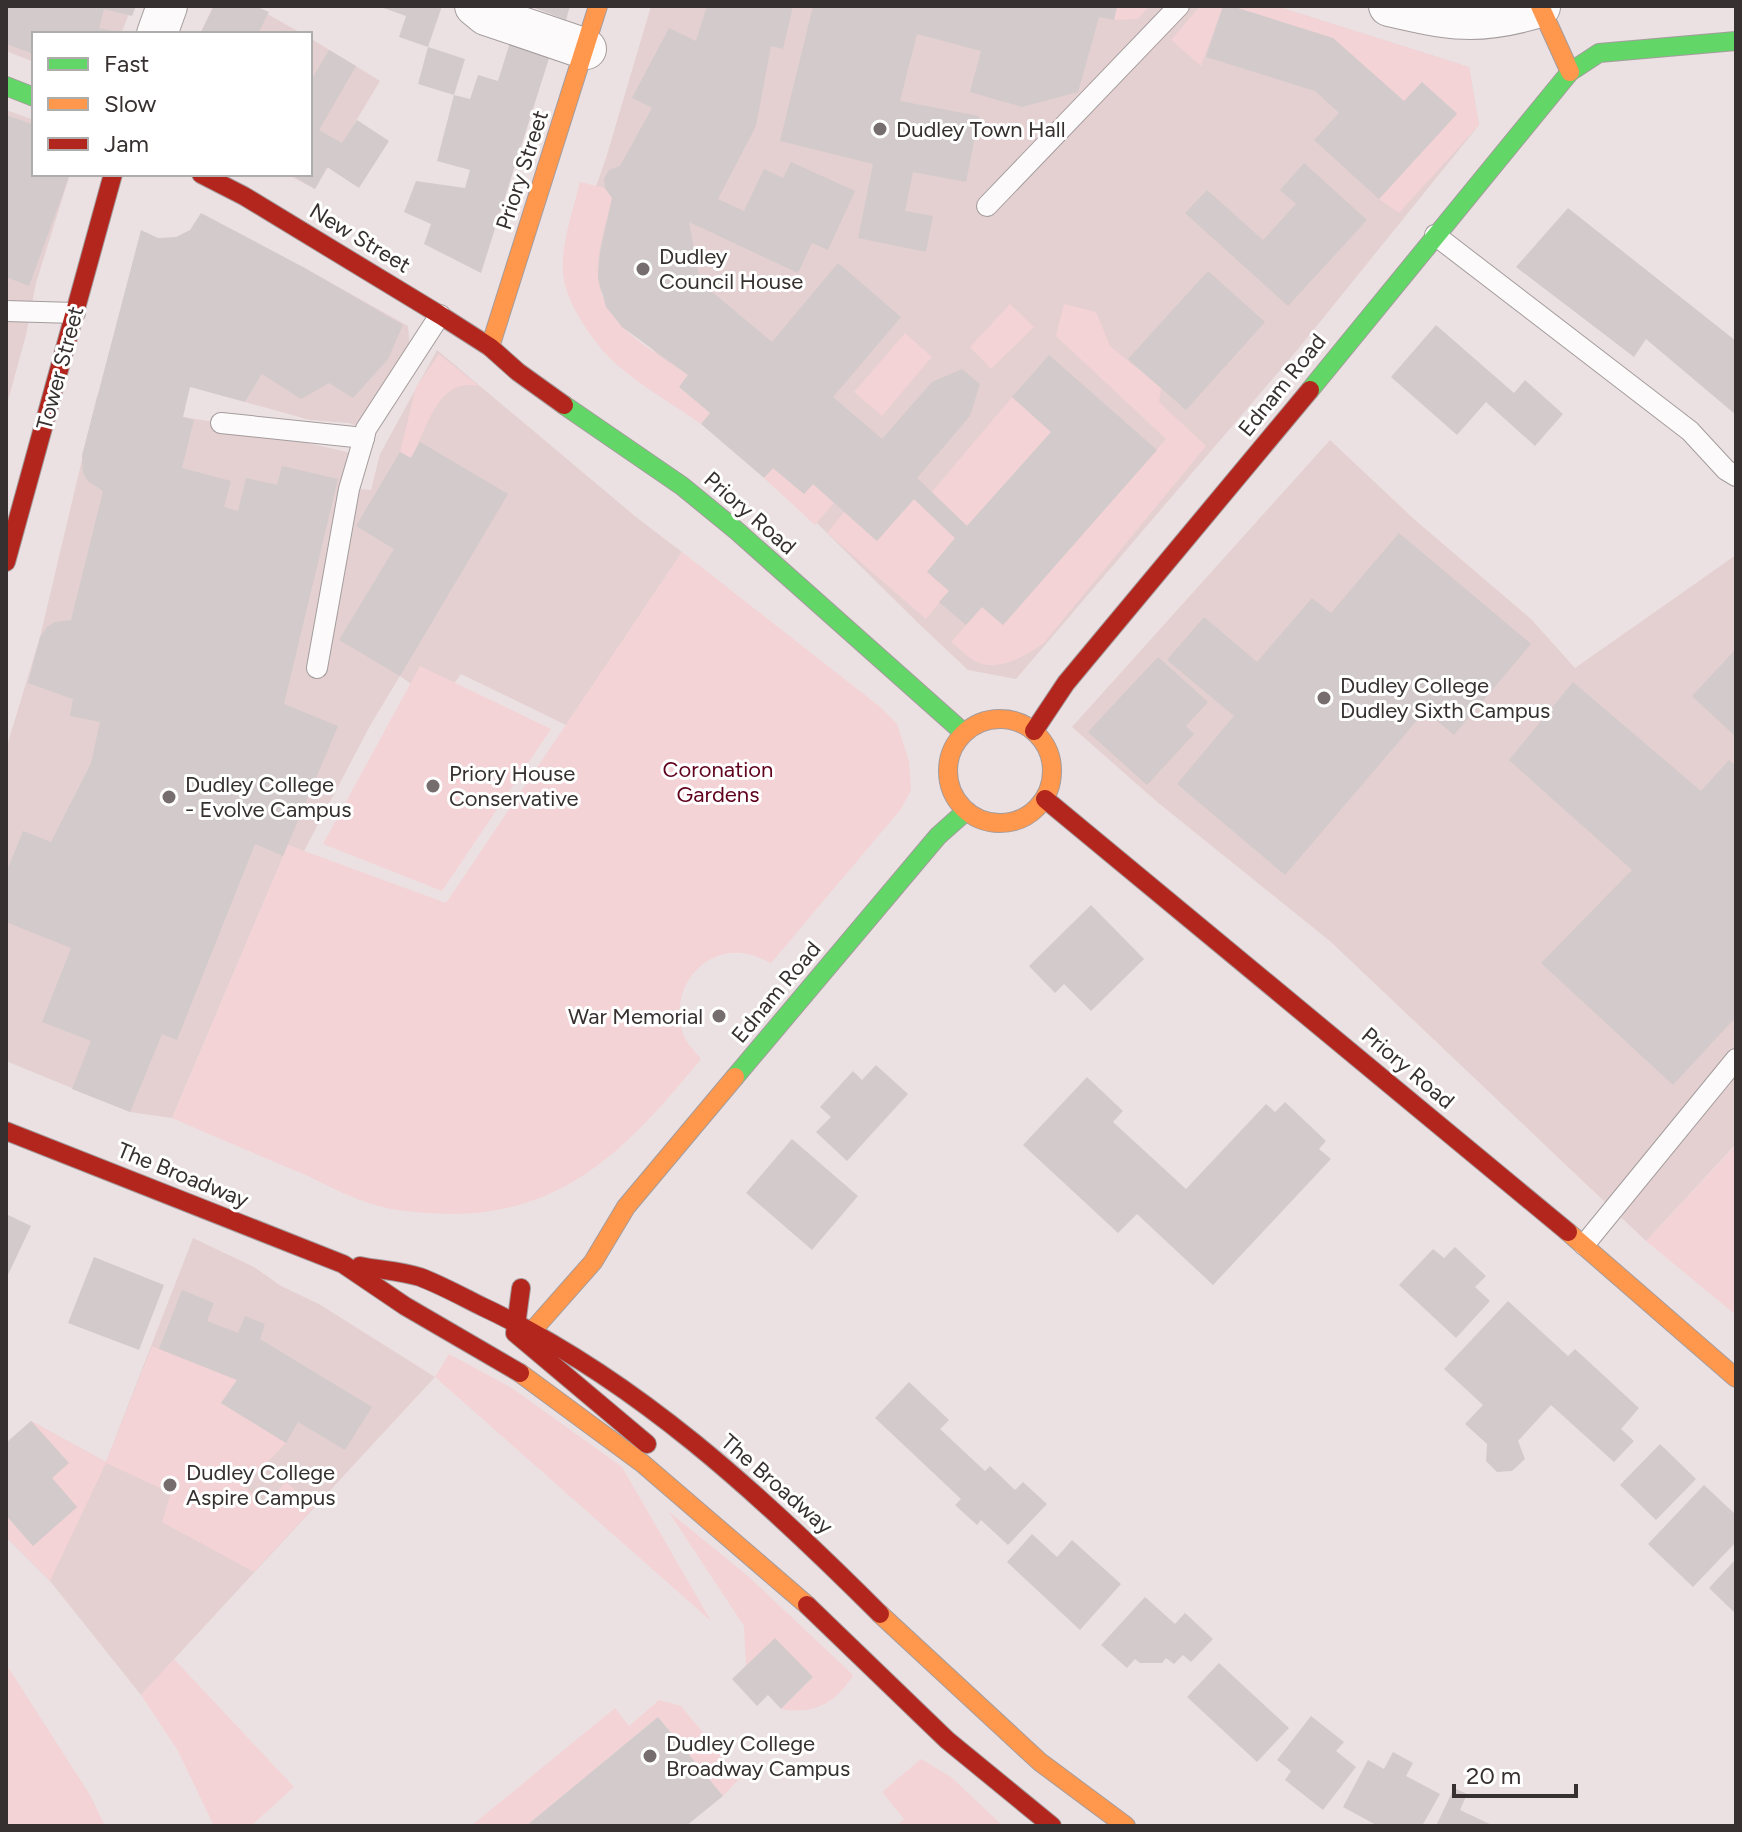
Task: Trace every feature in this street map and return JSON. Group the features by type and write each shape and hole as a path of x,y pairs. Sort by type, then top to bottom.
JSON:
{"main road":[{"name":"Priory Street","path":"490,347 598,6"},
{"path":"1540,7 1570,72 1599,53 1736,41"},
{"name":"Ednam Road","path":"1034,731 1066,683 1185,543 1570,72"},
{"path":"6,86 32,96"},
{"name":"Tower Street","path":"6,562 112,176"},
{"name":"New Street","path":"205,176 244,196 490,347"},
{"name":"Priory Road","path":"490,347 518,372 686,489 964,733"},
{"path":"994,719 1017,722 1034,731 1045,744 1052,766 1052,779 1045,799 1031,813 1014,822 996,823 978,819 966,811 953,794 948,764 954,746 964,733 994,719"},
{"name":"Priory Road","path":"1045,799 1584,1245 1736,1378"},
{"name":"Ednam Road","path":"525,1326 593,1262 626,1207 938,836 966,811"},
{"name":"The Broadway","path":"6,1131 343,1264 405,1306 527,1377 642,1463 769,1573 947,1740 1052,1826"},
{"name":"Ednam Road","path":"582,1241 626,1207"},
{"name":"The Broadway","path":"343,1264 419,1277 525,1326 650,1407 788,1522 918,1651 1040,1762 1115,1820"},
{"path":"471,1301 526,1284 525,1326 515,1333 682,1474"},
{"path":"760,1538 769,1573"}],"street":[{"path":"158,32 167,6"},
{"path":"475,6 486,15 586,49"},
{"path":"1389,6 1445,19 1477,21 1540,7"}],"lane":[{"path":"987,206 1179,6"},
{"path":"1435,235 1690,431 1726,470 1736,476"},
{"path":"6,311 75,313"},
{"path":"317,668 349,489 366,429 440,315"},
{"path":"221,423 364,438"},
{"path":"1584,1245 1736,1059"}],"shaded area":[{"path":"6,6 132,6 122,32 32,32 32,61 6,51"},
{"path":"213,6 253,6 299,32 201,32"},
{"path":"651,6 1276,6 1469,67 1479,125 1299,348 1016,679 968,670 918,623 734,441 571,258 606,158"},
{"path":"312,39 380,81 315,189 290,176 312,176"},
{"path":"6,110 32,119 32,176 69,176 36,283 26,335 6,408"},
{"path":"303,267 408,326 411,363 366,429 349,423 310,420 245,402 262,374"},
{"name":"Dudley College - Evolve Campus","path":"437,350 682,552 566,725 461,674 439,704 400,676 304,851 288,845 172,1118 130,1112 6,1061 6,749 40,637 97,396 351,453 349,488 371,490 380,454"},
{"path":"1330,440 1415,520 1531,619 1575,668 1736,555 1736,1144 1646,1241 1331,942 1156,801 1072,727"},
{"name":"Dudley College Aspire Campus","path":"193,1238 254,1267 281,1286 319,1304 435,1377 141,1695 50,1581 6,1537 6,1443 31,1421 106,1462"}],"green space":[{"path":"1117,6 1150,6 1138,19 1114,20"},
{"path":"1200,6 1223,6 1201,66 1171,40"},
{"path":"1231,6 1276,6 1469,67 1479,125 1399,213 1379,199 1457,113 1422,82 1404,101 1332,38"},
{"path":"580,182 605,188 612,198 598,258 598,278 609,310 645,346 688,375 679,387 710,413 701,424 615,363 590,334 569,297 563,273 564,250"},
{"path":"1010,304 1034,327 991,369 970,347"},
{"path":"1064,304 1096,312 1110,346 1161,388 1159,402 1206,446 1043,644 1012,661 985,665 951,642 982,607 1003,625 1166,439 1056,336"},
{"path":"905,333 932,357 882,416 854,392"},
{"path":"439,354 479,386 465,385 453,389 444,397 411,458 400,452 416,387"},
{"path":"1012,397 1051,432 967,526 932,492"},
{"path":"773,468 804,494 813,484 834,503 815,525 764,478"},
{"path":"914,499 955,538 949,591 926,619 827,533 844,512 877,541"},
{"name":"Coronation Gardens","path":"682,552 879,706 897,724 909,761 911,790 901,809 771,963 749,954 726,954 712,959 691,977 680,1004 680,1019 684,1037 701,1059 650,1118 623,1145 564,1187 493,1211 452,1214 399,1210 368,1203 172,1118 288,845 446,903"},
{"name":"Priory House Conservative","path":"420,666 551,729 442,891 323,844"},
{"path":"1736,1145 1736,1315 1646,1241"},
{"path":"152,1346 237,1380 221,1403 286,1443 244,1486 264,1505 286,1482 314,1507 254,1572 162,1522 171,1493 106,1463 50,1581 6,1537 6,1516 33,1546 77,1507 52,1478 68,1463 31,1421 106,1462"},
{"path":"449,1354 512,1388 622,1467 711,1621 435,1377"},
{"path":"668,1511 748,1576 853,1675 839,1693 814,1708 781,1709 813,1677 775,1639 746,1666 744,1626"},
{"path":"174,1659 294,1787 251,1826 214,1826 178,1751 141,1695"},
{"path":"6,1664 90,1795 105,1826 6,1826"},
{"path":"659,1700 681,1706 740,1778 723,1796 658,1717 526,1826 471,1826 615,1708 629,1726"},
{"path":"921,1759 951,1777 1003,1826 897,1826 904,1819 882,1792"}],"building":[{"path":"6,6 136,6 132,16 104,9 99,28 115,32 32,32 32,53 6,44"},
{"path":"214,6 255,6 269,12 259,32 201,32"},
{"path":"378,6 442,6 428,47 399,37 406,16"},
{"path":"530,6 570,6 566,20"},
{"name":"Dudley Council House","path":"707,6 793,6 783,49 771,46 756,126 718,199 744,211 764,169 783,178 791,162 855,191 828,250 812,243 798,273 689,222 702,291 706,287 772,342 838,263 901,317 833,397 882,439 932,382 962,369 980,384 970,416 917,478 967,526 1051,432 1012,397 1049,355 1157,450 1003,625 982,607 966,625 939,602 949,591 927,572 955,538 914,499 877,541 813,484 804,494 773,468 764,478 701,424 710,413 679,387 688,375 622,327 606,307 598,278 612,198 605,188 604,179 609,170 620,166 652,108 632,98 669,28 696,41"},
{"name":"Dudley Town Hall","path":"813,6 1117,6 1114,20 1099,17 1078,92 1022,107 970,92 981,51 917,34 900,101 979,116 966,182 913,172 905,211 933,216 926,252 858,238 873,164 780,141"},
{"path":"1223,6 1333,38 1404,101 1422,82 1457,114 1379,199 1314,140 1339,113 1315,91 1206,57"},
{"path":"511,39 551,52 481,273 424,244 431,224 404,212 416,181 465,188 470,170 437,161 454,95 470,99 478,75 498,81"},
{"path":"428,47 465,59 454,95 418,84"},
{"path":"329,50 356,66 319,130 342,143 357,120 389,141 359,188 327,167 315,189 293,176 312,176 312,79"},
{"path":"6,115 32,124 32,176 69,176 29,286 6,277"},
{"path":"1304,163 1367,220 1288,306 1185,213 1207,190 1263,240 1296,204 1280,190"},
{"path":"1568,208 1736,341 1736,415 1646,339 1634,357 1516,267"},
{"name":"Dudley College - Evolve Campus","path":"201,213 403,325 388,359 353,398 329,383 301,399 262,374 245,402 190,387 183,417 194,420 182,468 231,481 224,507 238,511 246,478 277,485 282,466 338,479 284,704 338,726 283,856 255,844 177,1040 162,1034 130,1112 72,1089 91,1041 42,1022 71,948 6,922 6,873 23,831 51,842 91,763 100,722 70,716 73,699 28,683 40,637 55,622 71,620 103,491 88,481 83,473 82,455 141,230 158,238 176,237 190,230"},
{"path":"1208,271 1265,322 1186,410 1128,359"},
{"path":"1436,325 1514,393 1525,380 1563,414 1535,446 1486,402 1457,435 1391,377"},
{"path":"420,442 508,494 400,676 339,640 394,549 356,526 400,452 411,458"},
{"path":"1399,533 1531,644 1454,735 1425,711 1285,875 1177,784 1234,716 1167,660 1204,617 1257,662 1312,598 1331,613"},
{"path":"1736,649 1736,737 1692,696"},
{"path":"1158,657 1208,702 1186,726 1194,734 1147,785 1088,732"},
{"path":"1573,682 1701,791 1729,760 1736,766 1736,1017 1673,1085 1541,963 1632,870 1509,760"},
{"path":"1091,905 1144,959 1091,1011 1064,984 1055,993 1029,966"},
{"path":"876,1065 908,1094 847,1161 816,1132 831,1117 820,1107 853,1071 862,1080"},
{"path":"1087,1077 1123,1111 1113,1122 1186,1189 1266,1104 1275,1112 1285,1102 1326,1141 1319,1149 1331,1159 1213,1285 1137,1214 1118,1233 1023,1145"},
{"path":"792,1139 858,1196 812,1250 746,1193"},
{"path":"6,1214 31,1226 6,1279"},
{"path":"1455,1247 1486,1276 1475,1287 1490,1301 1456,1338 1399,1285 1433,1249 1444,1258"},
{"path":"94,1257 164,1285 139,1350 68,1323"},
{"path":"182,1290 214,1303 207,1321 238,1333 245,1316 265,1324 260,1339 372,1407 345,1450 298,1422 286,1443 221,1403 237,1380 159,1349"},
{"path":"1508,1301 1568,1356 1575,1349 1639,1408 1621,1429 1634,1441 1614,1462 1551,1405 1518,1441 1525,1459 1512,1471 1497,1472 1486,1461 1487,1444 1465,1424 1483,1405 1444,1369"},
{"path":"909,1382 949,1420 940,1429 985,1471 990,1466 1015,1490 1023,1482 1047,1504 1008,1545 981,1520 977,1525 955,1505 961,1499 875,1418"},
{"path":"31,1421 69,1463 52,1478 77,1507 33,1546 6,1515 6,1443"},
{"path":"1660,1444 1696,1479 1656,1520 1620,1485"},
{"path":"1704,1485 1736,1515 1736,1542 1693,1587 1648,1544"},
{"path":"1032,1534 1057,1557 1072,1540 1121,1584 1080,1630 1007,1562"},
{"path":"1736,1559 1736,1614 1709,1588"},
{"path":"1145,1597 1175,1624 1185,1613 1213,1639 1191,1662 1183,1655 1174,1664 1166,1658 1162,1663 1140,1663 1135,1659 1127,1668 1101,1645"},
{"path":"775,1638 813,1677 781,1709 768,1695 757,1706 732,1679"},
{"path":"1219,1663 1289,1728 1257,1762 1187,1697"},
{"path":"1311,1716 1344,1742 1336,1751 1356,1767 1323,1810 1285,1780 1291,1771 1277,1760"},
{"name":"Dudley College Broadway Campus","path":"658,1717 723,1796 686,1826 526,1826"},
{"path":"1393,1752 1413,1763 1406,1776 1440,1794 1422,1826 1378,1826 1343,1807 1368,1760 1384,1769"},
{"path":"1454,1788 1467,1794 1460,1810 1494,1826 1436,1826"}],"traffic: fast":[{"path":"1310,390 1570,72 1599,53 1736,41"},
{"path":"6,86 32,96"},
{"path":"564,405 682,486 737,531 964,733"},
{"path":"735,1077 938,836 966,811"}],"traffic: slow":[{"path":"490,347 598,6"},
{"path":"1540,6 1570,72"},
{"path":"1000,719 1020,723 1043,742 1052,771 1048,791 1029,814 1000,823 980,819 957,800 948,771 952,751 971,728 1000,719"},
{"path":"533,1330 593,1262 626,1207 735,1077"},
{"path":"1568,1232 1736,1378"},
{"path":"520,1373 642,1463 807,1605"},
{"path":"880,1614 1040,1762 1126,1826"}],"traffic: jam":[{"path":"6,562 112,176"},
{"path":"205,176 244,196 440,315 490,347 518,372 564,405"},
{"path":"1034,731 1066,683 1310,390"},
{"path":"1045,799 1568,1232"},
{"path":"6,1131 343,1264 405,1306 520,1373"},
{"path":"360,1266 413,1275 436,1284 537,1335 592,1368 694,1442 789,1526 880,1614"},
{"path":"521,1288 515,1333 647,1444"},
{"path":"807,1605 947,1740 1052,1826"}],"place":[{"name":"Dudley Town Hall","path":"880,129"},
{"name":"Dudley Council House","path":"643,269"},
{"name":"Dudley College Dudley Sixth Campus","path":"1324,698"},
{"name":"Priory House Conservative","path":"433,786"},
{"name":"Dudley College - Evolve Campus","path":"169,797"},
{"name":"War Memorial","path":"719,1016"},
{"name":"Dudley College Aspire Campus","path":"170,1485"},
{"name":"Dudley College Broadway Campus","path":"650,1756"}]}
